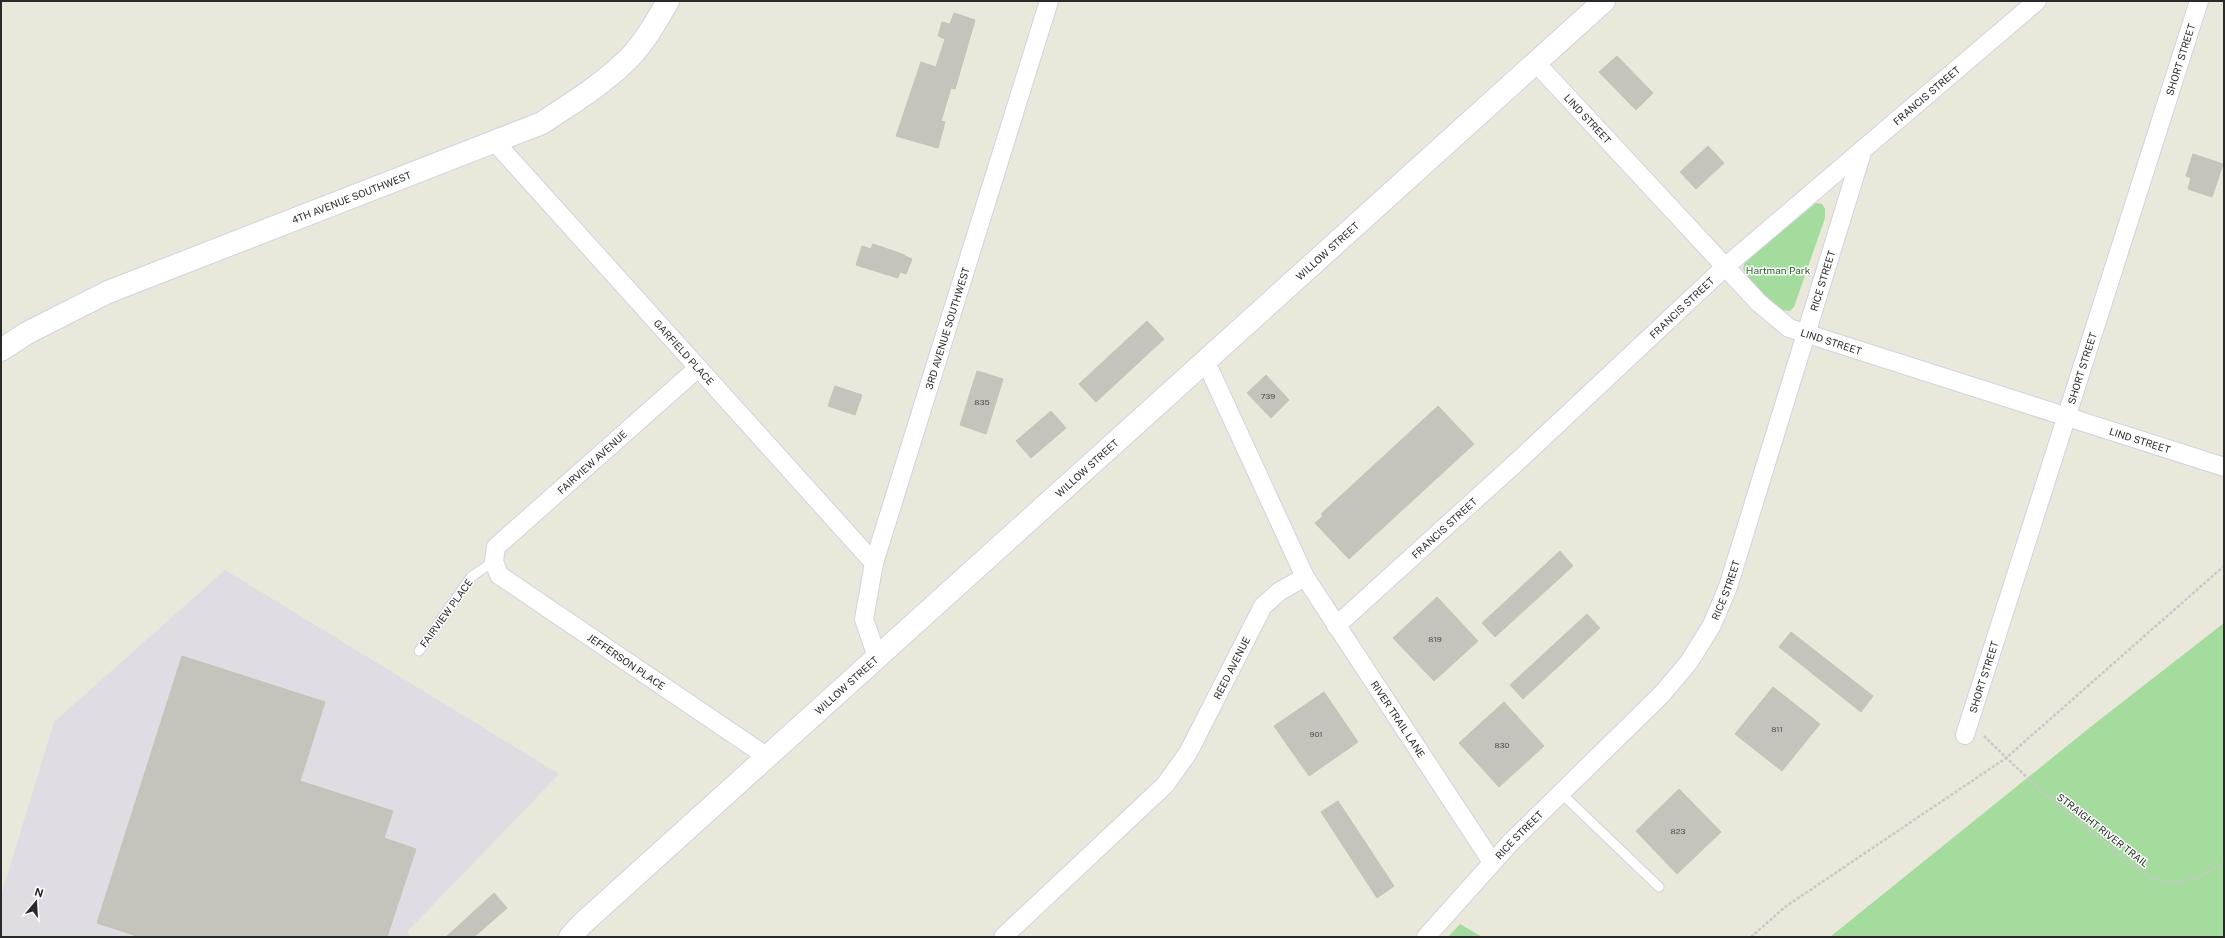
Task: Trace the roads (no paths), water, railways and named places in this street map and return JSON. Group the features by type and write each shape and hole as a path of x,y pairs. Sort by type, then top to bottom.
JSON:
{"street":[{"name":"4TH AVENUE SOUTHWEST","path":"1,350 27,333 108,292 542,123 585,95 625,62 656,22 668,1"},
{"name":"3RD AVENUE SOUTHWEST","path":"877,657 864,619 874,563 1049,1"},
{"name":"WILLOW STREET","path":"570,937 583,923 766,756 1206,362 1604,1"},
{"name":"FRANCIS STREET","path":"1336,626 1525,455 1725,267 2037,1"},
{"name":"SHORT STREET","path":"1967,728 2199,1"},
{"name":"LIND STREET","path":"1536,63 1772,317 1789,328 2224,467"},
{"name":"GARFIELD PLACE","path":"494,141 874,563"},
{"name":"RICE STREET","path":"1426,937 1492,862 1662,694 1689,662 1712,625 1728,586 1863,149"},
{"path":"1,337 27,333"},
{"path":"1206,362 1305,577"},
{"name":"FAIRVIEW AVENUE","path":"494,561 496,547 698,368"},
{"name":"JEFFERSON PLACE","path":"494,561 498,575 766,756"},
{"name":"RIVER TRAIL LANE","path":"1305,577 1492,862"},
{"name":"REED AVENUE","path":"1003,937 1165,785 1188,753 1263,606 1280,591 1305,577"}],"lane":[{"name":"FAIRVIEW PLACE","path":"419,651 472,577 494,561"},
{"path":"1561,793 1659,887"}],"park label":[{"name":"Hartman Park","path":"1778,270"}]}
